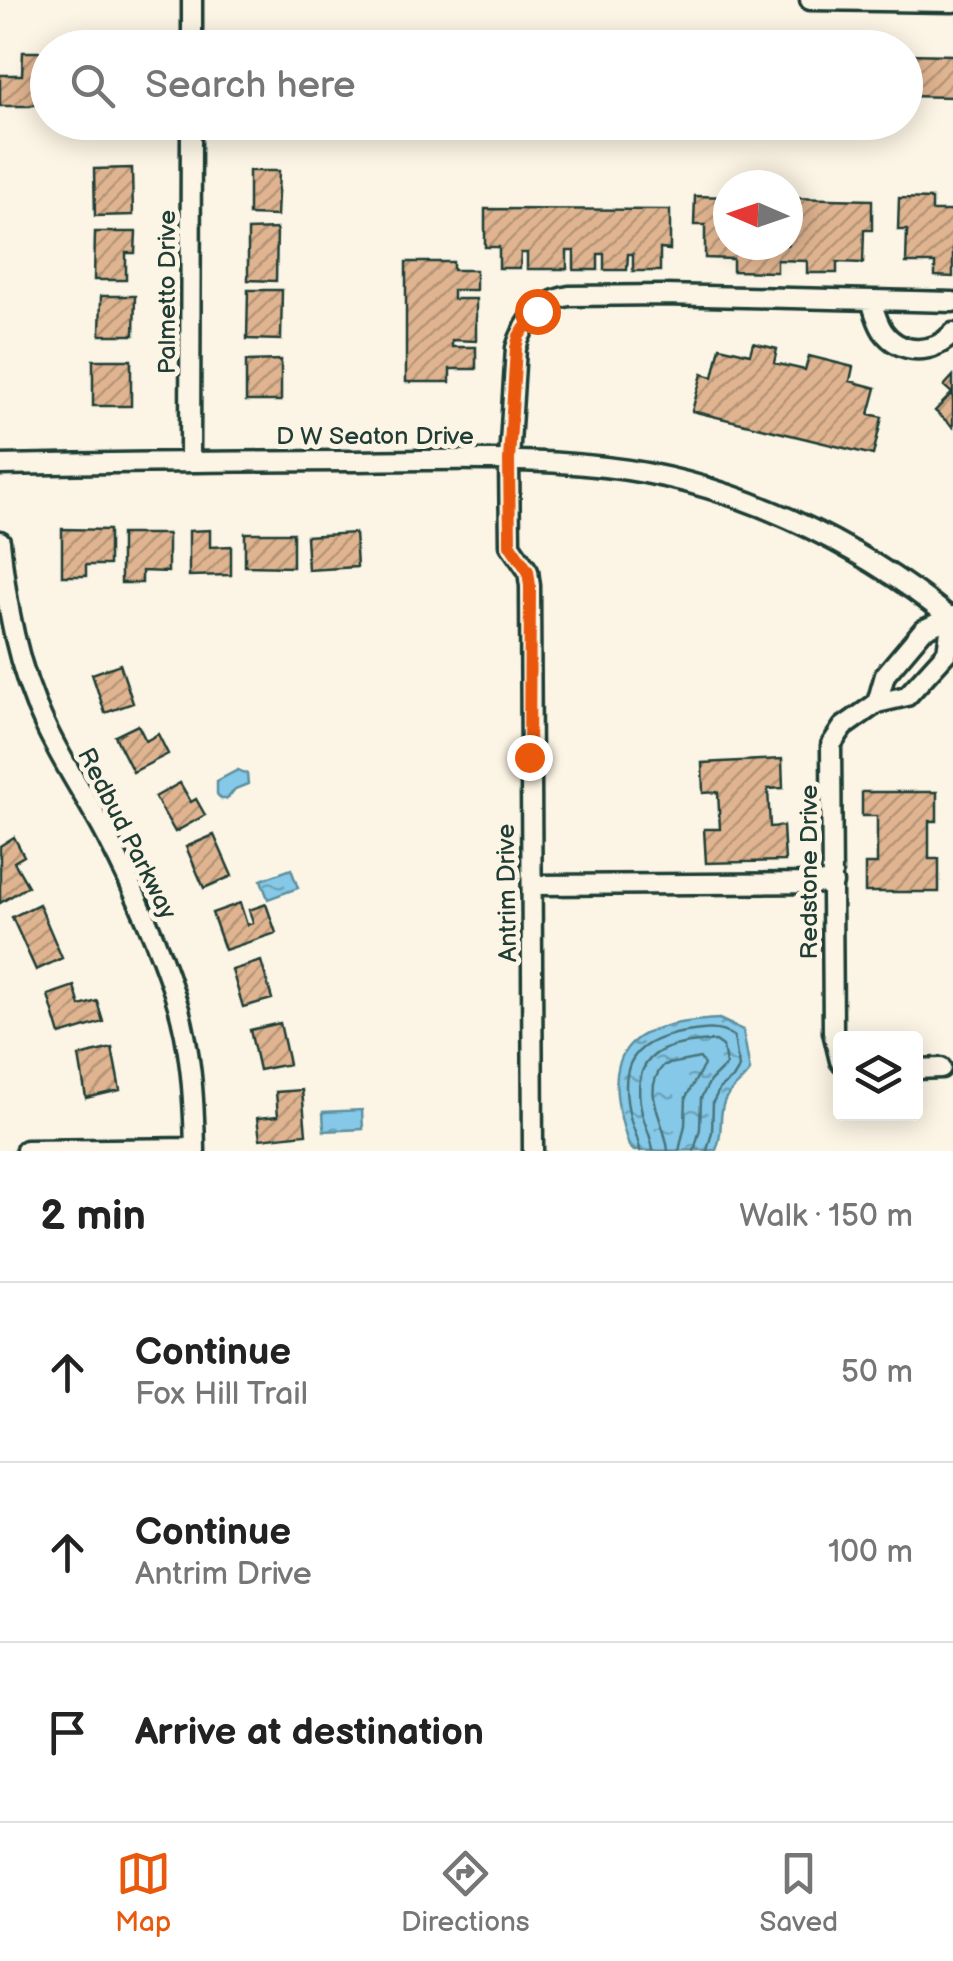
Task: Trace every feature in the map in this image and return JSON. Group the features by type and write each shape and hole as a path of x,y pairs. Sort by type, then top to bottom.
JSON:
{"street":[{"path":"192,0 192,30"},
{"path":"810,0 953,2"},
{"name":"Palmetto Drive","path":"190,461 191,140"},
{"name":"Antrim Drive","path":"532,1151 530,586 528,571 510,545 509,460 516,348 528,320 557,298 664,295 953,302"},
{"path":"871,300 880,328 906,348 935,348 953,334"},
{"name":"D W Seaton Drive","path":"0,465 509,460 606,467 654,475 747,502 813,528 952,618"},
{"name":"Redbud Parkway","path":"0,541 7,608 27,682 44,725 108,838 150,927 175,995 191,1076 195,1149"},
{"name":"Redstone Drive","path":"877,704 884,676 923,630 952,618"},
{"name":"Redstone Drive","path":"834,1031 832,745 843,727 877,704 907,696 947,652 952,618"},
{"path":"532,885 834,882"},
{"path":"923,1069 941,1068"},
{"path":"26,1150 195,1149"}],"water":[{"path":"238,770 247,774 248,784 221,799 217,781"},
{"path":"291,869 298,888 268,899 261,880"},
{"path":"719,1019 743,1030 750,1071 724,1102 716,1150 634,1151 620,1114 616,1087 626,1049 660,1028"},
{"path":"362,1110 363,1129 324,1131 323,1112"}],"building":[{"path":"23,52 30,52 30,106 0,106 0,75 22,75"},
{"path":"923,54 953,55 953,97 923,96"},
{"path":"132,168 133,215 95,216 94,169"},
{"path":"249,171 279,171 277,216 249,215"},
{"path":"695,196 713,197 713,258 705,258 705,225 694,225"},
{"path":"803,198 872,200 872,230 864,230 863,263 837,262 837,273 807,273 807,261 777,260 803,260"},
{"path":"899,198 932,199 932,211 953,211 953,277 935,276 935,263 906,263 907,230 898,230"},
{"path":"485,209 670,210 670,250 660,249 660,271 633,271 633,254 628,254 627,270 604,270 604,254 598,254 598,270 574,270 574,251 567,251 567,269 527,269 527,253 521,253 520,268 499,268 499,247 485,247"},
{"path":"277,229 276,281 248,280 248,230"},
{"path":"95,232 136,232 135,253 126,253 126,280 94,280"},
{"path":"733,260 777,260 777,272 733,271"},
{"path":"406,262 453,262 453,270 476,270 476,290 453,290 453,299 476,299 476,341 452,340 452,347 476,347 476,369 450,369 450,382 406,382"},
{"path":"248,290 282,290 281,340 247,339"},
{"path":"101,296 135,296 134,335 100,335"},
{"path":"753,343 777,349 774,363 805,370 809,356 853,367 850,381 876,388 869,414 882,417 873,455 692,411 702,374 713,377 720,347 750,354"},
{"path":"93,360 131,360 131,406 93,406"},
{"path":"281,360 281,401 246,401 246,361"},
{"path":"953,376 953,427 935,411 952,393 944,386"},
{"path":"62,529 109,530 109,565 86,565 86,576 62,576"},
{"path":"210,530 210,547 231,546 231,575 189,576 189,531"},
{"path":"245,533 293,533 293,567 245,566"},
{"path":"355,533 357,567 308,570 306,536"},
{"path":"121,534 168,534 168,572 142,571 142,583 121,583"},
{"path":"120,664 133,703 105,713 92,674"},
{"path":"138,725 146,741 158,734 168,754 133,772 115,736"},
{"path":"782,759 783,788 768,789 770,827 783,826 785,861 706,863 704,829 720,829 718,792 703,793 702,763"},
{"path":"180,783 191,802 196,799 205,815 175,832 155,797"},
{"path":"862,792 937,792 937,821 929,821 929,859 939,859 939,892 865,892 865,864 877,864 877,816 862,816"},
{"path":"214,835 232,876 204,888 186,847"},
{"path":"14,837 24,856 14,862 28,886 0,903 0,846"},
{"path":"240,903 247,925 253,923 249,910 266,904 276,933 225,950 212,913"},
{"path":"39,904 62,958 36,970 12,917"},
{"path":"261,961 272,999 243,1007 232,970"},
{"path":"74,986 80,1006 97,1001 103,1022 60,1035 48,995"},
{"path":"280,1023 289,1064 259,1070 250,1030"},
{"path":"112,1048 120,1090 86,1098 79,1056"},
{"path":"302,1090 306,1134 260,1139 257,1118 278,1116 276,1092"}],"route":[{"path":"529,757 530,586 528,571 510,545 509,460 516,348 528,320 537,311"}]}
